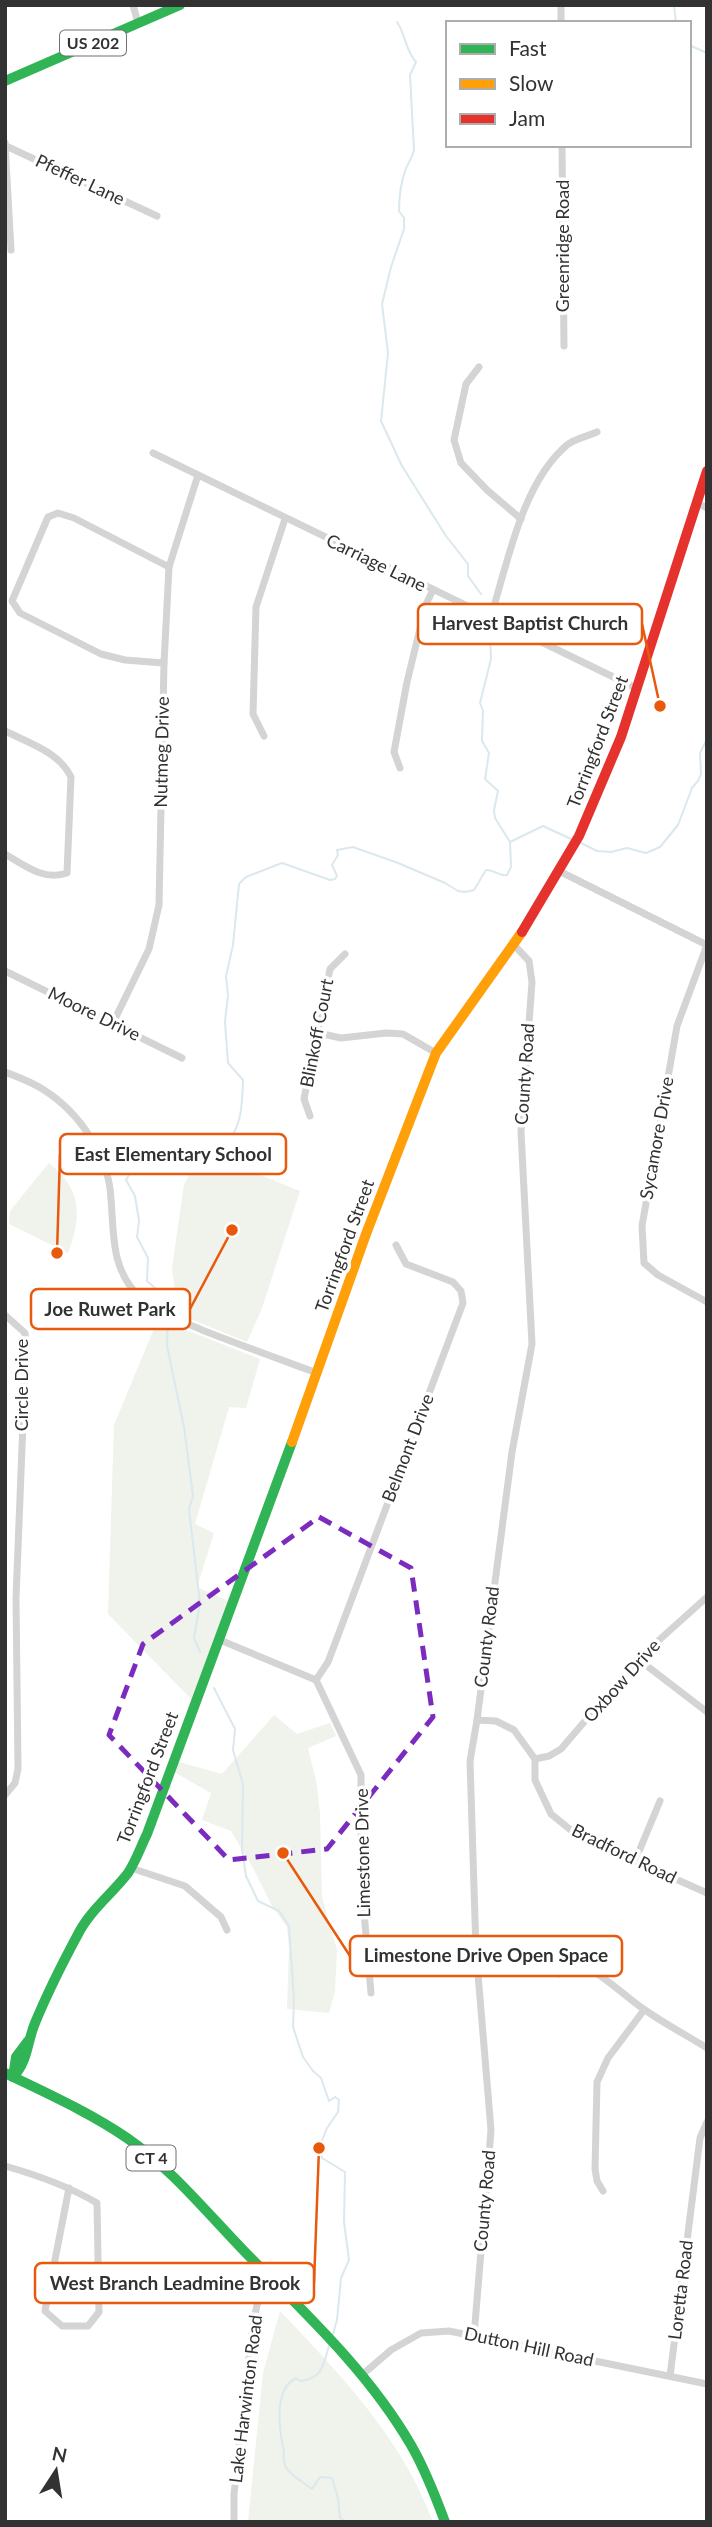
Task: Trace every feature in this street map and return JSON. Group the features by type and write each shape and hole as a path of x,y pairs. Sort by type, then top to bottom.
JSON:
{"main road":[{"name":"US 202","path":"5,81 180,5"},
{"name":"Torringford Street","path":"9,2075 20,2070 28,2051 28,2041 43,2006 84,1922 131,1868 148,1830 220,1640 366,1234 436,1053 514,945 577,840 621,737 638,689 702,506 707,471"},
{"name":"CT 4","path":"9,2075 97,2118 145,2152 271,2279 362,2375 409,2440 445,2522"}],"street":[{"path":"133,5 139,23"},
{"path":"5,144 11,250"},
{"name":"Pfeffer Lane","path":"5,144 157,216"},
{"name":"Greenridge Road","path":"562,147 564,346"},
{"path":"479,367 466,384 454,440 461,463 521,519"},
{"path":"491,616 521,519 542,473 568,443 597,432"},
{"name":"Carriage Lane","path":"153,453 638,689"},
{"name":"Nutmeg Drive","path":"113,1023 149,949 159,905 164,663 169,567 198,475"},
{"path":"164,663 125,660 101,654 20,613 12,601 48,517 58,513 74,518 169,567"},
{"path":"264,736 253,714 256,607 285,519"},
{"path":"400,768 394,752 426,604 433,590"},
{"path":"5,731 58,758 71,777 67,873 58,876 41,874 5,854"},
{"path":"559,871 707,945"},
{"name":"County Road","path":"474,2336 491,2130 476,1950 470,1761 512,1452 532,1343 521,1132 532,982 528,961 514,945"},
{"name":"Sycamore Drive","path":"707,945 677,1026 642,1226 642,1244 644,1263 658,1275 707,1302"},
{"name":"Blinkoff Court","path":"310,1116 304,1099 330,969 345,954"},
{"name":"Moore Drive","path":"5,971 181,1058"},
{"path":"318,1033 341,1038 386,1032 403,1034 436,1053"},
{"path":"5,1072 43,1089 75,1115 94,1144 110,1183 115,1254 126,1280 142,1299 176,1319 317,1373"},
{"name":"Belmont Drive","path":"316,1680 328,1662 463,1303 461,1291 453,1282 407,1264 396,1245"},
{"name":"Circle Drive","path":"5,1315 25,1333 26,1347 16,1598 18,1769 15,1783 5,1795"},
{"name":"Oxbow Drive","path":"535,1759 549,1756 561,1749 638,1659 707,1597"},
{"path":"220,1640 316,1680"},
{"path":"638,1659 707,1712"},
{"name":"Limestone Drive","path":"316,1680 361,1775 361,1877 371,1993"},
{"name":"Bradford Road","path":"477,1720 496,1721 514,1730 535,1759 535,1780 551,1814 577,1835 707,1893"},
{"path":"635,1861 660,1801"},
{"path":"131,1868 184,1886 221,1917 228,1930"},
{"path":"559,1974 561,1947"},
{"path":"561,1960 603,1975 644,2010 707,2048"},
{"path":"603,2191 595,2169 597,2082 608,2058 644,2010"},
{"name":"Loretta Road","path":"670,2376 700,2138 707,2122"},
{"path":"5,2166 69,2188 97,2203 99,2312 88,2326 62,2326 45,2311 69,2188"},
{"name":"Lake Harwinton Road","path":"234,2522 234,2494 252,2330 257,2305 271,2279"},
{"name":"Dutton Hill Road","path":"362,2375 391,2350 421,2333 449,2331 707,2384"}],"highlighted area":[{"path":"319,1517 411,1568 433,1717 327,1849 229,1860 109,1735 143,1644"}],"shaded area":[{"path":"49,1163 68,1183 76,1204 76,1227 68,1253 9,1224 10,1211"},
{"path":"233,1164 300,1191 261,1311 247,1342 178,1314 172,1268 184,1185 189,1175"},
{"path":"158,1319 260,1359 246,1408 229,1407 195,1524 214,1533 197,1587 235,1604 197,1705 108,1614 114,1425"},
{"path":"274,1715 297,1734 330,1723 336,1736 308,1748 317,1785 320,1814 322,1897 337,1950 335,1991 329,2013 287,2009 287,1927 271,1904 231,1831 202,1820 211,1793 172,1771 175,1761 222,1774"},
{"path":"280,2311 347,2383 387,2435 420,2491 433,2522 248,2522 263,2373"}],"waterway":[{"path":"674,5 676,21"},
{"path":"397,22 416,62 410,75 414,150 400,191 399,211 404,218 404,229 382,304 388,353 381,421 402,466 446,536 468,564 468,576 481,594"},
{"path":"691,46 707,53"},
{"path":"167,1313 165,1297 147,1281 148,1258 137,1237 139,1221 135,1196 126,1180 140,1166 173,1160 192,1150 220,1155 236,1128 241,1111 243,1080 228,1063 225,1022 228,995 226,976 233,945 239,884 246,877 282,863 330,880 335,879 337,876 332,865 338,855 337,850 353,847 465,892 474,890 486,870 507,875 511,867 510,842 495,818 498,791 485,779 489,753 482,741 483,711 480,703 491,659 490,632"},
{"path":"579,842 597,851 611,852 627,848 646,853 660,847 678,825 692,788 701,774 700,753 706,741 707,730"},
{"path":"510,842 543,826 571,839"},
{"path":"168,1319 167,1346 184,1427 193,1496 189,1509 200,1603 194,1638 200,1652"},
{"path":"214,1688 235,1729 233,1750 243,1784 242,1849 246,1876 258,1901 279,1911 289,1926 293,2027 303,2057 321,2078 329,2101 335,2097 339,2100 338,2112 327,2128 319,2148 322,2158 345,2172 344,2222 349,2260 341,2278 333,2334"},
{"path":"329,2346 318,2374 308,2380 300,2381 296,2378 284,2392 279,2411 281,2432 284,2461 288,2470 312,2489 320,2477 332,2478 340,2518 347,2522"}],"traffic: fast":[{"path":"5,81 180,5"},
{"path":"13,2077 22,2065 32,2030 77,1936 94,1911 128,1873 147,1834 292,1442"},
{"path":"13,2077 16,2057 28,2041"},
{"path":"5,2073 67,2103 127,2138 159,2163 189,2192 334,2343 375,2392 416,2454 445,2522"}],"traffic: slow":[{"path":"292,1442 366,1234 436,1053 522,932"}],"traffic: jam":[{"path":"522,932 579,836 621,737 707,471"}],"place":[{"name":"Harvest Baptist Church","path":"660,706"},
{"name":"Joe Ruwet Park","path":"232,1230"},
{"name":"East Elementary School","path":"57,1253"},
{"name":"Limestone Drive Open Space","path":"283,1853"},
{"name":"West Branch Leadmine Brook","path":"319,2148"}]}
